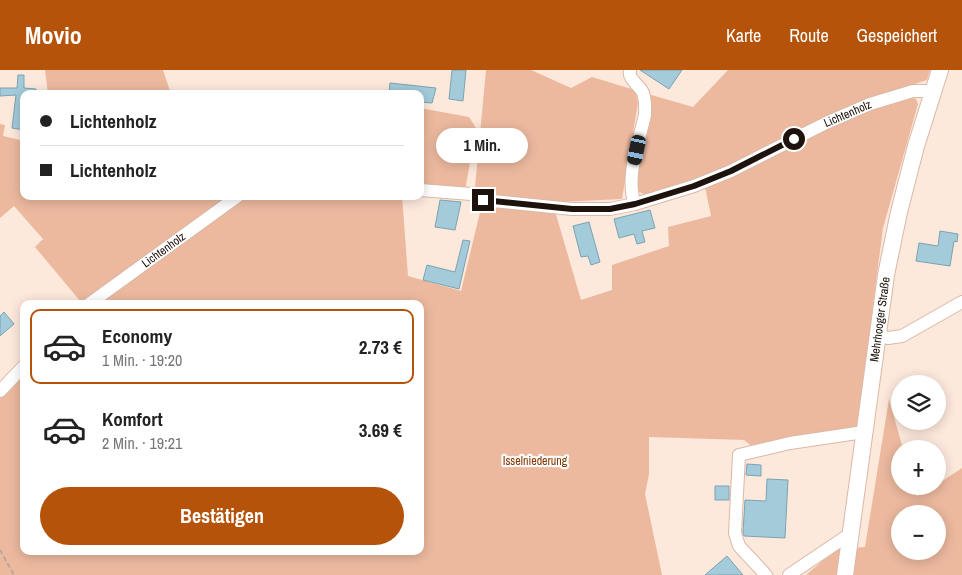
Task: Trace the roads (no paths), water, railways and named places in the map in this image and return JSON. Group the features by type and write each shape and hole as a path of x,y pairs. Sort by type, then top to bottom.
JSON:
{"main road":[{"name":"Mehrhooger Straße","path":"845,575 886,275 899,212 916,146 940,70"}],"street":[{"path":"630,70 631,78 643,92 645,104 645,115 631,180 631,194 635,204"},
{"name":"Lichtenholz","path":"424,190 471,194 483,200 572,209 610,209 635,204 694,186 731,171 826,123 870,104 913,91 932,91"},
{"name":"Lichtenholz","path":"95,300 232,200"},
{"path":"877,335 888,338 902,336 962,302"},
{"path":"0,390 20,370"},
{"path":"766,575 738,546 735,533 740,455 790,443 864,432"},
{"path":"789,575 850,534"}],"park label":[{"name":"Isselniederung","path":"535,461"}]}
